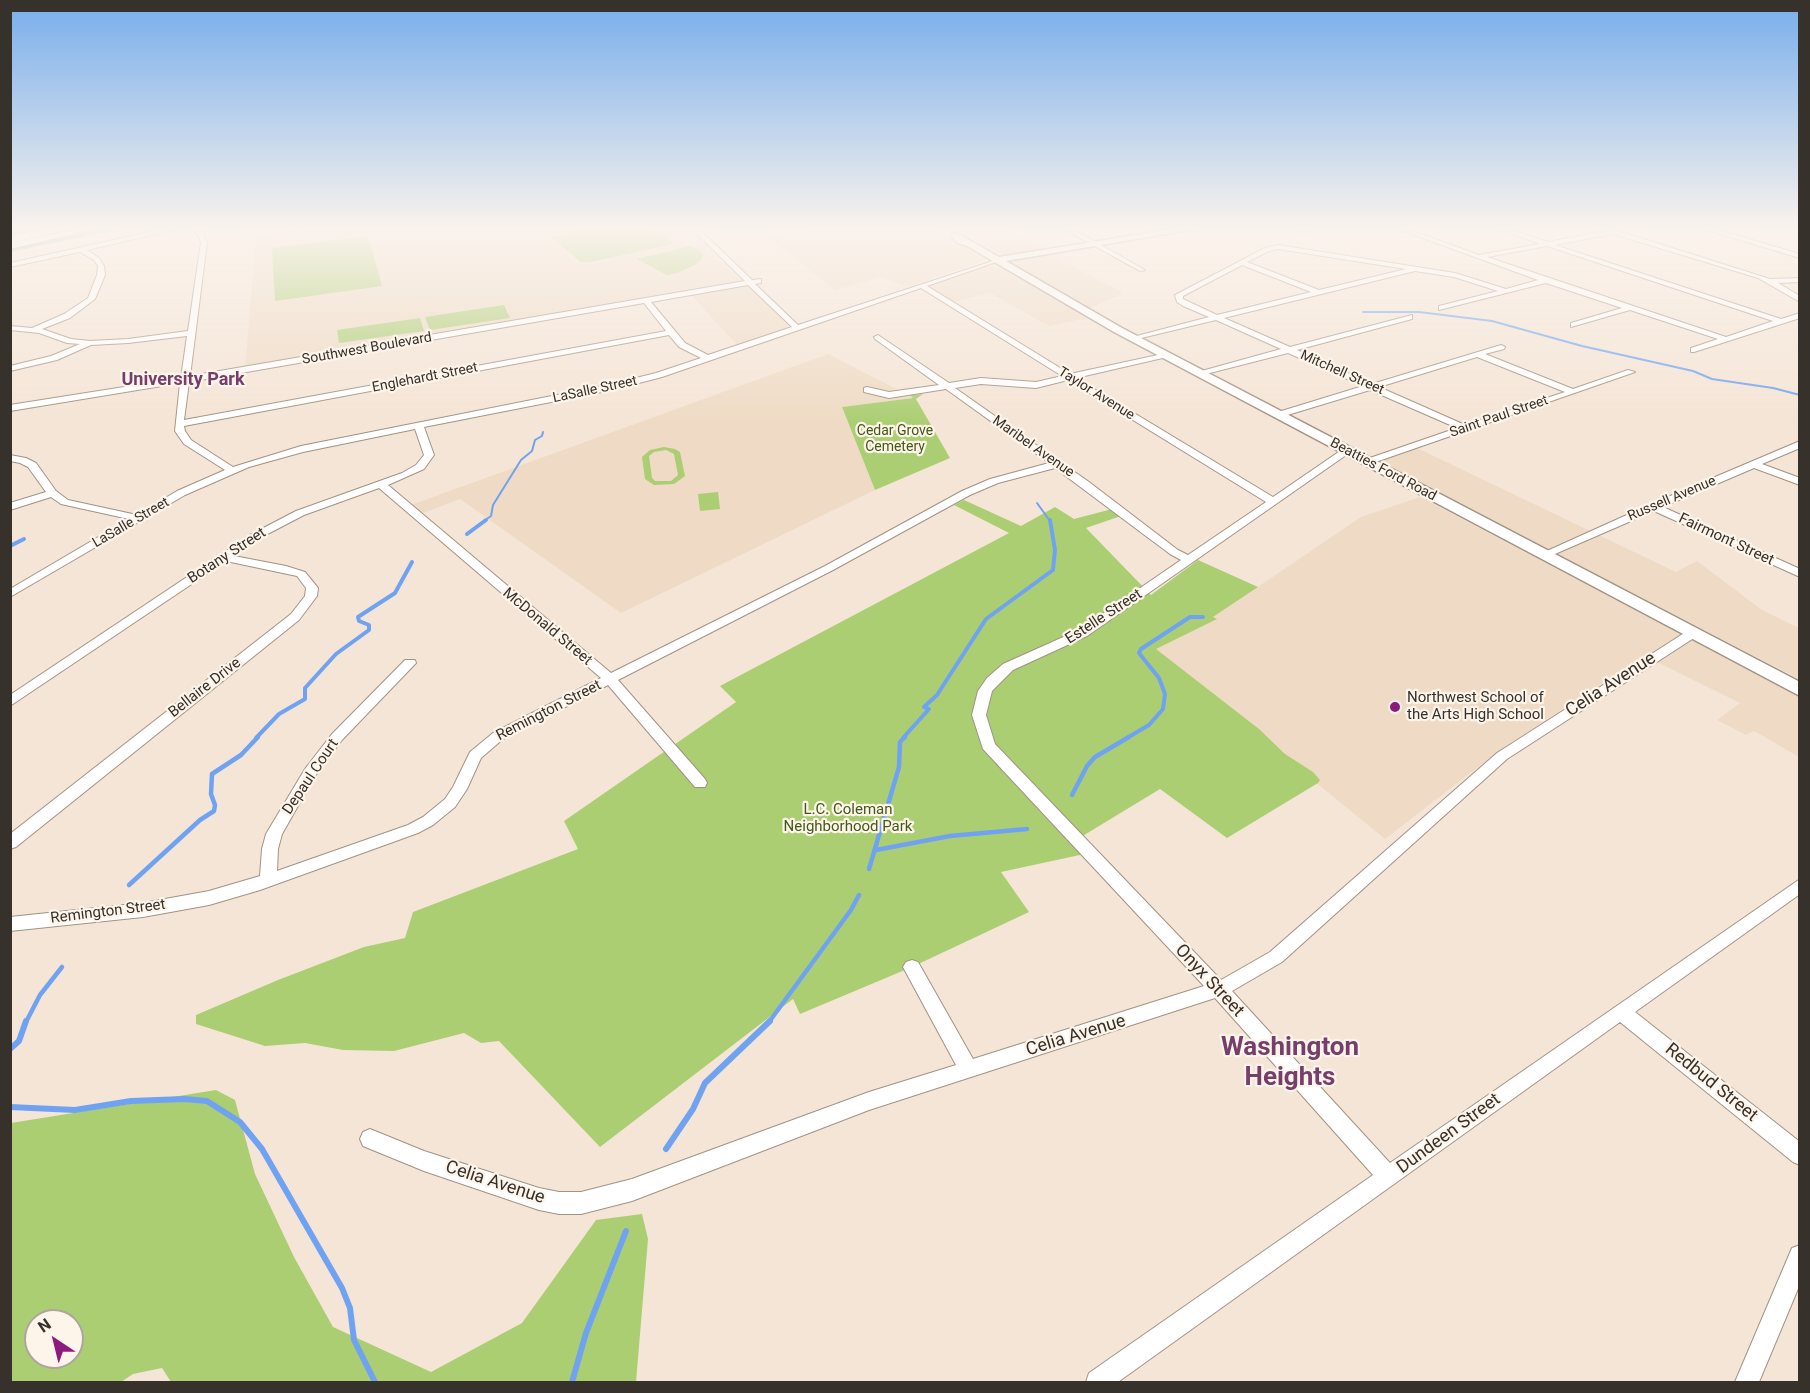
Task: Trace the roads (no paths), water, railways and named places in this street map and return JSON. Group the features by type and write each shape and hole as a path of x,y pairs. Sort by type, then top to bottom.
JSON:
{"main road":[{"name":"Beatties Ford Road","path":"1055,293 1164,355 1800,690"}],"street":[{"path":"33,330 67,316 91,299 93,293"},
{"path":"197,293 178,424 187,442 231,470"},
{"name":"Southwest Boulevard","path":"10,408 688,293"},
{"path":"766,293 802,327"},
{"name":"LaSalle Street","path":"10,594 191,488 231,470 301,449 626,384 709,359 901,293"},
{"name":"Taylor Avenue","path":"935,293 1069,378 1272,501"},
{"name":"Mitchell Street","path":"1183,293 1179,295 1180,300 1186,304 1466,429"},
{"path":"1133,338 1315,293"},
{"path":"1442,308 1498,293"},
{"path":"1582,293 1725,339"},
{"path":"1695,293 1780,321"},
{"path":"646,300 686,347 709,359"},
{"path":"1574,325 1630,308"},
{"path":"1694,350 1800,315"},
{"path":"1201,374 1409,317"},
{"path":"10,328 33,330 70,341 90,343 191,333"},
{"name":"Englehardt Street","path":"178,424 671,332"},
{"name":"Maribel Avenue","path":"878,337 1057,464 1174,552 1188,559"},
{"path":"10,369 54,358 90,343"},
{"path":"1278,415 1501,348"},
{"path":"1478,354 1573,392"},
{"path":"867,390 889,395 981,381 1036,385 1164,355"},
{"name":"Saint Paul Street","path":"1367,462 1631,372"},
{"name":"Botany Street","path":"10,702 265,530 300,513 411,472 427,460 429,450 419,426"},
{"name":"Russell Avenue","path":"1544,555 1800,444"},
{"name":"Estelle Street","path":"1076,840 988,746 979,715 984,691 1008,667 1073,639 1346,451"},
{"path":"10,458 23,460 32,465 52,493 74,506 138,518"},
{"name":"Remington Street","path":"10,924 169,906 209,898 268,880 413,829 429,821 450,803 460,789 475,755 491,740 829,568 966,493 1004,478 1057,464"},
{"path":"1753,464 1800,482"},
{"name":"McDonald Street","path":"381,484 611,680 700,783"},
{"path":"10,507 52,493"},
{"name":"Fairmont Street","path":"1653,507 1798,571"},
{"name":"Bellaire Drive","path":"10,843 295,617 311,596 309,582 301,574 223,557"},
{"name":"Celia Avenue","path":"370,1139 424,1161 539,1199 559,1203 580,1203 632,1190 837,1113 1218,989 1276,957 1502,756 1693,633"},
{"name":"Depaul Court","path":"268,880 270,849 274,834 310,773 337,737 410,663"},
{"name":"Onyx Street","path":"1076,840 1218,989 1389,1177"},
{"name":"Dundeen Street","path":"1098,1383 1800,885"},
{"path":"912,967 968,1069"},
{"name":"Redbud Street","path":"1621,1012 1800,1155"},
{"path":"1747,1383 1800,1256"}],"waterway":[{"path":"1363,312 1419,312 1492,321 1582,346 1693,371 1712,379 1773,388 1800,395"},
{"path":"484,521 491,516 493,505 521,460 532,451 535,440 542,436 543,432"},
{"path":"1037,503 1050,521"},
{"path":"467,534 486,520"},
{"path":"903,738 929,709 924,707 937,695 986,619 1053,570 1055,550 1050,520"},
{"path":"10,546 24,539"},
{"path":"256,738 279,714 305,699 305,688 336,654 369,630 369,625 359,621 358,617 395,593 412,562"},
{"path":"1127,738 1149,725 1163,709 1165,694 1159,678 1139,653 1141,649 1190,617 1203,617"},
{"path":"129,885 200,820 214,811 215,805 211,794 212,774 241,755 258,737"},
{"path":"869,869 899,767 900,742 905,737"},
{"path":"1072,795 1087,766 1095,757 1129,737"},
{"path":"876,850 950,836 1027,829"},
{"path":"769,1022 851,910 859,895"},
{"path":"26,1022 40,995 62,967"},
{"path":"10,1049 19,1041 26,1021"},
{"path":"666,1149 693,1109 705,1083 769,1022"},
{"path":"10,1107 75,1110 131,1101 184,1099 207,1101 240,1122 262,1149 342,1288 350,1308 354,1340 375,1382"},
{"path":"572,1382 586,1333 626,1231"}],"place":[{"name":"Northwest School of the Arts High School","path":"1395,707"}],"district":[{"name":"University Park","path":"183,380"},
{"name":"Washington Heights","path":"1290,1063"}],"park label":[{"name":"Cedar Grove Cemetery","path":"895,439"},
{"name":"L.C. Coleman Neighborhood Park","path":"848,818"}]}
